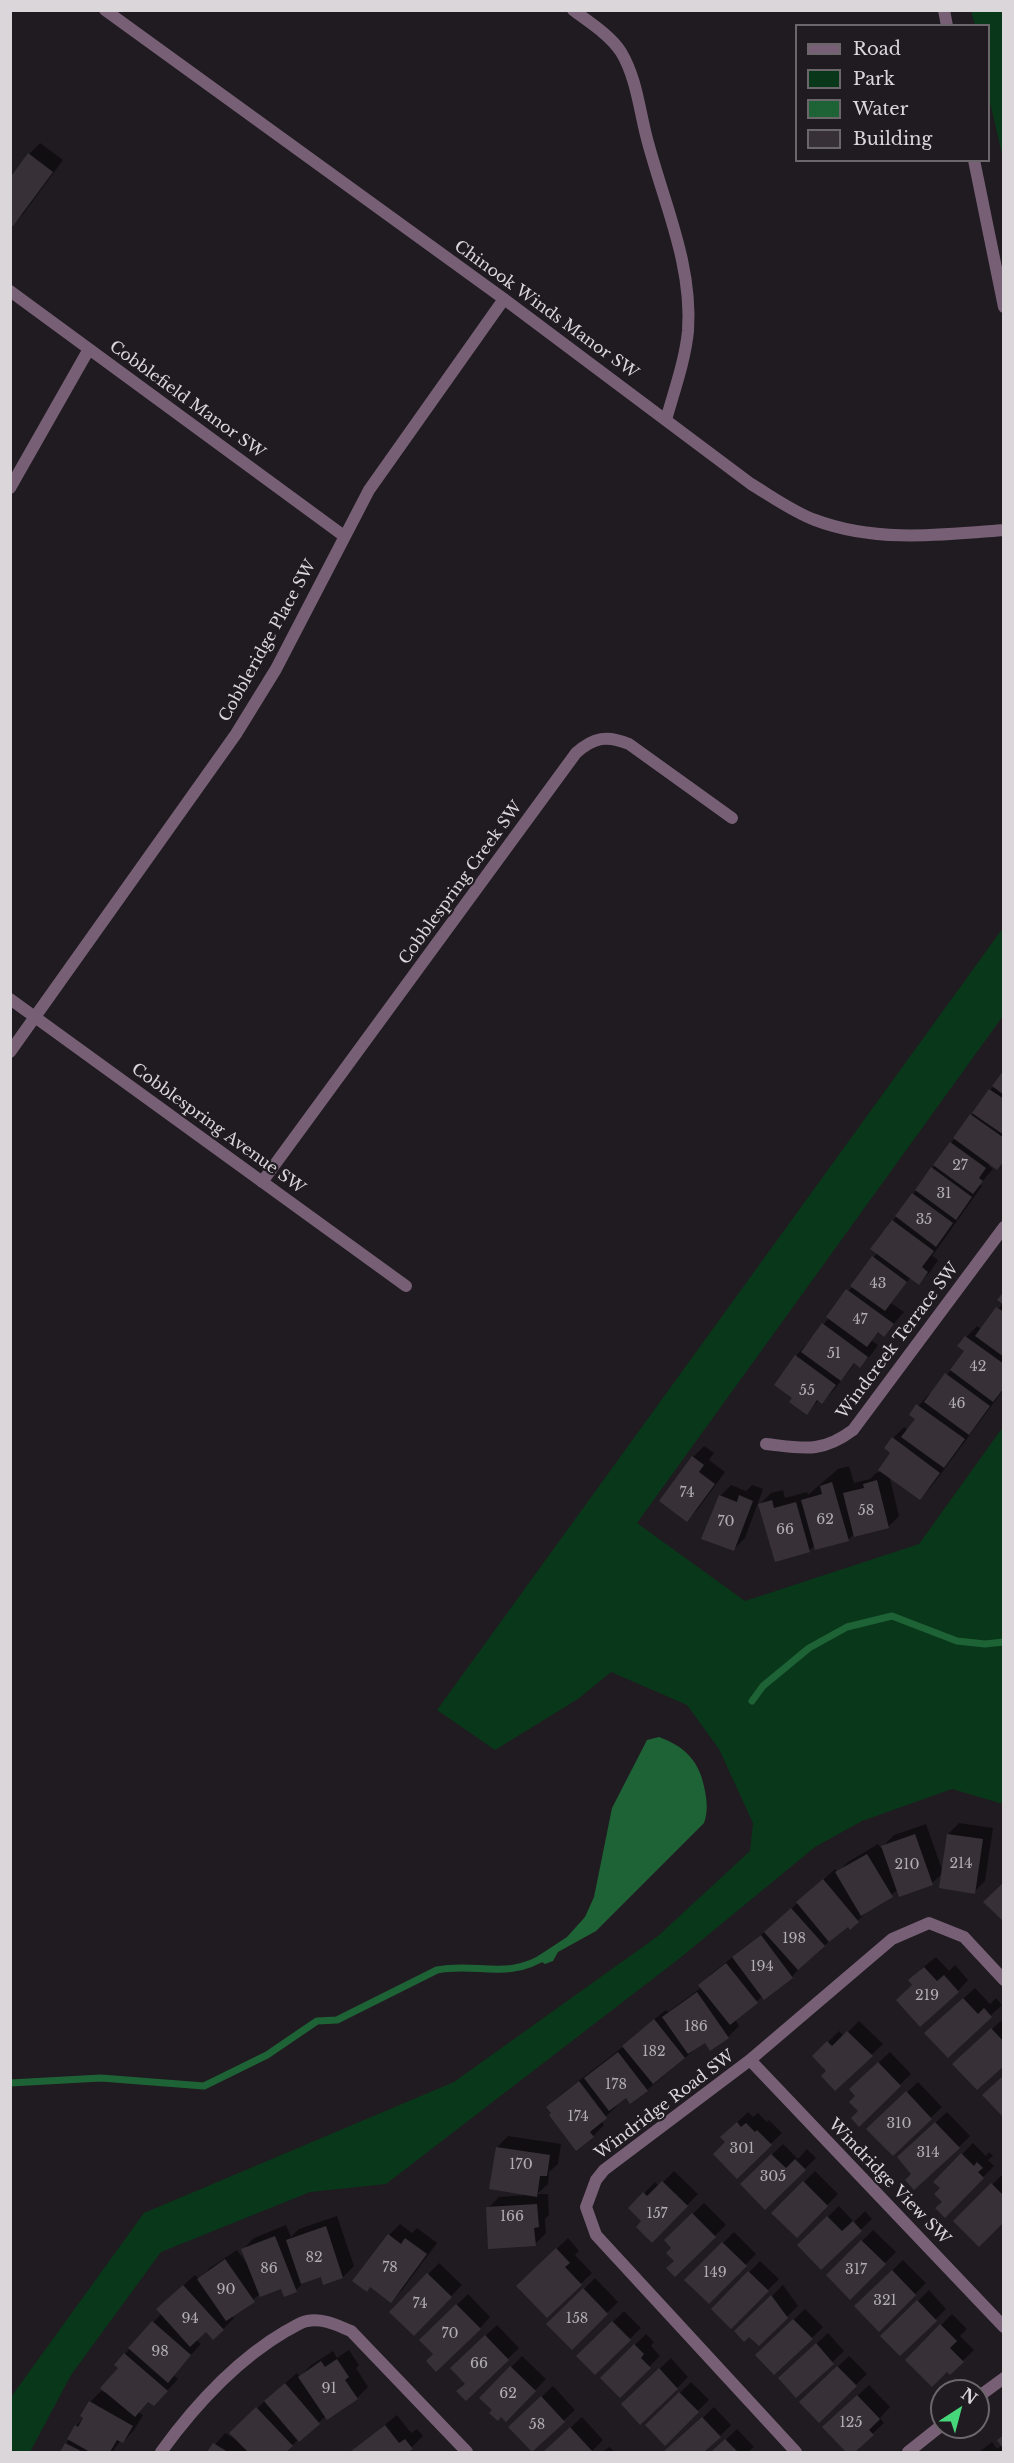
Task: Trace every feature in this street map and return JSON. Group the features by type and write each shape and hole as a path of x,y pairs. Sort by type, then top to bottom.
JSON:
{"street":[{"name":"Chinook Winds Manor SW","path":"105,10 504,299 751,484 814,520 854,531 891,536 933,536 1004,530"},
{"path":"573,10 600,30 620,50 632,74 646,135 682,254 688,292 688,332 666,420"},
{"path":"974,162 1004,307"},
{"name":"Cobblefield Manor SW","path":"10,291 344,536"},
{"name":"Cobbleridge Place SW","path":"10,1052 236,734 276,669 369,490 504,299"},
{"path":"10,488 89,349"},
{"name":"Cobblespring Creek SW","path":"262,1182 576,753 589,742 616,739 629,744 732,818"},
{"name":"Cobblespring Avenue SW","path":"10,999 406,1286"},
{"name":"Windcreek Terrace SW","path":"766,1444 808,1449 836,1443 853,1430 1004,1227"},
{"name":"Windridge Road SW","path":"796,2452 596,2235 586,2207 596,2180 604,2170 750,2060 891,1940 929,1923 963,1937 1004,1980"},
{"name":"Windridge View SW","path":"750,2060 1004,2327"},
{"path":"161,2452 213,2388 241,2364 273,2339 305,2321 326,2320 351,2331 466,2452"},
{"path":"990,2388 1004,2378"},
{"path":"908,2452 930,2435"}],"green space":[{"path":"971,11 1003,11 1003,158 990,102 990,24 975,24"},
{"path":"1003,928 1003,1016 637,1523 745,1601 919,1544 1003,1427 1003,1804 952,1789 862,1821 815,1847 680,1958 386,2184 310,2192 161,2252 71,2375 30,2452 11,2452 11,2397 144,2213 454,2082 658,1936 750,1851 753,1823 719,1749 687,1705 611,1672 578,1699 495,1750 437,1710"}],"water":[{"path":"659,1737 684,1751 700,1772 707,1803 704,1823 596,1931 558,1952 553,1961 545,1964 535,1958 567,1937 585,1917 594,1897 612,1808 647,1740"}],"building":[{"path":"28,153 53,172 13,226 10,225 10,178"},
{"path":"1004,1070 1004,1095 992,1086"},
{"path":"989,1089 1004,1099 1004,1135 972,1113"},
{"path":"970,1114 1004,1138 1004,1161 997,1170 953,1138"},
{"path":"950,1142 986,1168 979,1178 983,1181 973,1194 933,1165"},
{"path":"931,1167 972,1197 956,1220 915,1190"},
{"path":"912,1193 953,1223 936,1247 895,1216"},
{"path":"892,1220 934,1251 922,1267 928,1272 919,1285 870,1249"},
{"path":"872,1256 907,1282 885,1311 850,1286"},
{"path":"846,1289 894,1324 884,1337 878,1332 867,1347 826,1317"},
{"path":"1004,1291 1004,1305 997,1300"},
{"path":"996,1307 1004,1312 1004,1357 975,1336"},
{"path":"822,1323 868,1357 860,1368 854,1363 841,1381 801,1352"},
{"path":"965,1336 1004,1364 1004,1388 993,1402 950,1370 964,1351 957,1346"},
{"path":"795,1355 836,1385 822,1404 817,1400 807,1415 789,1402 792,1398 774,1385"},
{"path":"945,1373 990,1406 969,1435 924,1402"},
{"path":"916,1404 965,1439 944,1468 901,1437 915,1419 909,1415"},
{"path":"892,1437 940,1473 920,1500 878,1470 890,1453 884,1448"},
{"path":"692,1456 704,1465 699,1472 715,1484 687,1522 659,1501"},
{"path":"877,1480 889,1528 854,1537 843,1493 864,1488 863,1484"},
{"path":"832,1482 849,1541 815,1550 801,1500 822,1494 820,1486"},
{"path":"719,1495 737,1502 739,1495 753,1501 734,1551 701,1539"},
{"path":"772,1500 774,1508 796,1502 810,1552 775,1562 758,1504"},
{"path":"915,1834 933,1885 899,1897 881,1846"},
{"path":"947,1834 983,1839 975,1894 939,1888"},
{"path":"867,1854 893,1897 861,1916 835,1872"},
{"path":"823,1879 859,1922 850,1930 848,1927 829,1942 796,1902"},
{"path":"1004,1882 1004,1922 983,1902"},
{"path":"791,1908 825,1946 798,1970 764,1932"},
{"path":"761,1935 793,1978 764,2000 732,1957"},
{"path":"726,1963 758,2003 730,2025 698,1985"},
{"path":"924,1967 937,1981 944,1975 959,1992 920,2027 896,2000 912,1985 908,1980"},
{"path":"697,1992 729,2038 710,2051 705,2043 688,2054 662,2017"},
{"path":"963,1998 978,2014 984,2008 992,2017 948,2058 924,2033"},
{"path":"654,2019 685,2058 653,2084 622,2046"},
{"path":"991,2028 1004,2042 1004,2066 977,2090 952,2064"},
{"path":"847,2031 873,2056 835,2091 821,2076 826,2071 812,2056 827,2041 832,2046"},
{"path":"618,2052 648,2091 630,2104 626,2098 609,2111 584,2078"},
{"path":"878,2062 901,2086 859,2127 851,2118 858,2111 849,2102 855,2096 849,2089"},
{"path":"1004,2075 1004,2118 982,2095"},
{"path":"579,2081 607,2118 590,2132 594,2137 576,2151 549,2115 551,2113 546,2107"},
{"path":"906,2091 932,2119 893,2156 866,2129"},
{"path":"737,2122 741,2127 746,2123 755,2132 757,2130 772,2145 737,2179 713,2154 725,2142 720,2137"},
{"path":"935,2122 960,2148 914,2190 905,2180 911,2174 897,2157"},
{"path":"496,2147 550,2155 547,2176 540,2176 537,2197 489,2189"},
{"path":"961,2153 974,2166 977,2162 983,2168 978,2172 984,2178 945,2218 935,2208 942,2202 934,2194 940,2188 933,2182"},
{"path":"771,2154 786,2168 795,2159 806,2170 765,2210 740,2184"},
{"path":"662,2181 688,2206 652,2243 636,2227 641,2221 628,2208 643,2192 647,2196"},
{"path":"803,2181 828,2206 797,2238 771,2213"},
{"path":"991,2183 1004,2196 1004,2222 979,2247 953,2221"},
{"path":"537,2204 539,2227 534,2228 536,2246 488,2249 486,2207"},
{"path":"692,2213 716,2237 675,2277 666,2268 674,2261 666,2253 671,2248 664,2240"},
{"path":"827,2216 842,2231 853,2221 862,2231 821,2270 797,2245"},
{"path":"326,2226 343,2278 323,2285 321,2277 301,2284 286,2240"},
{"path":"388,2234 401,2244 405,2238 427,2254 391,2303 370,2287 367,2292 352,2281"},
{"path":"275,2236 297,2292 284,2297 281,2289 260,2297 241,2249"},
{"path":"861,2240 886,2264 850,2300 826,2275"},
{"path":"722,2242 747,2266 709,2304 684,2280"},
{"path":"556,2248 570,2263 565,2267 582,2285 547,2318 516,2286"},
{"path":"225,2259 255,2302 226,2321 197,2279"},
{"path":"892,2270 916,2295 879,2332 854,2306"},
{"path":"748,2271 769,2291 731,2329 711,2309"},
{"path":"427,2273 452,2297 414,2336 389,2312"},
{"path":"183,2285 224,2330 213,2340 206,2332 190,2347 156,2309"},
{"path":"583,2288 608,2314 572,2350 546,2324"},
{"path":"771,2295 788,2318 759,2346 749,2337 744,2342 734,2331"},
{"path":"917,2300 937,2321 900,2356 880,2336"},
{"path":"456,2304 481,2329 436,2372 426,2361 433,2354 419,2340"},
{"path":"793,2319 813,2339 774,2375 755,2355"},
{"path":"152,2321 191,2355 168,2383 128,2348"},
{"path":"612,2321 631,2340 595,2375 576,2356"},
{"path":"940,2324 957,2341 950,2348 964,2362 950,2375 947,2372 940,2379 930,2379 930,2385 905,2360"},
{"path":"485,2335 509,2360 466,2401 456,2391 465,2384 450,2368"},
{"path":"816,2343 834,2364 796,2398 778,2378"},
{"path":"634,2344 644,2354 641,2358 651,2368 620,2398 600,2378"},
{"path":"124,2353 168,2391 154,2406 148,2402 135,2417 100,2388 118,2368 114,2365"},
{"path":"337,2359 349,2377 345,2380 358,2399 327,2420 298,2377 321,2361 325,2367"},
{"path":"510,2366 536,2391 506,2422 501,2417 498,2421 489,2413 492,2410 479,2398"},
{"path":"837,2366 857,2386 819,2423 799,2402"},
{"path":"659,2368 678,2389 640,2425 621,2404"},
{"path":"285,2383 320,2424 299,2442 264,2401"},
{"path":"679,2392 699,2412 665,2446 645,2425"},
{"path":"857,2395 880,2419 869,2430 874,2435 855,2452 846,2452 822,2427"},
{"path":"541,2396 565,2422 532,2452 508,2427"},
{"path":"89,2401 133,2426 123,2443 117,2440 110,2452 90,2452 67,2439 75,2425 78,2427 83,2418 80,2416"},
{"path":"256,2407 293,2446 286,2452 248,2452 229,2433"},
{"path":"702,2417 721,2437 704,2452 663,2452"},
{"path":"385,2425 399,2443 405,2439 413,2449 408,2452 350,2452"},
{"path":"570,2427 593,2452 543,2452"},
{"path":"1004,2435 1004,2450 997,2440"},
{"path":"725,2439 738,2452 711,2452"},
{"path":"65,2443 83,2452 60,2452"},
{"path":"213,2443 228,2452 207,2452"}],"waterway":[{"path":"752,1701 763,1686 809,1648 847,1627 892,1616 957,1641 985,1644 1004,1642"},
{"path":"10,2083 101,2078 204,2086 267,2055 317,2021 337,2020 437,1970 506,1969 533,1963 547,1955"}]}
